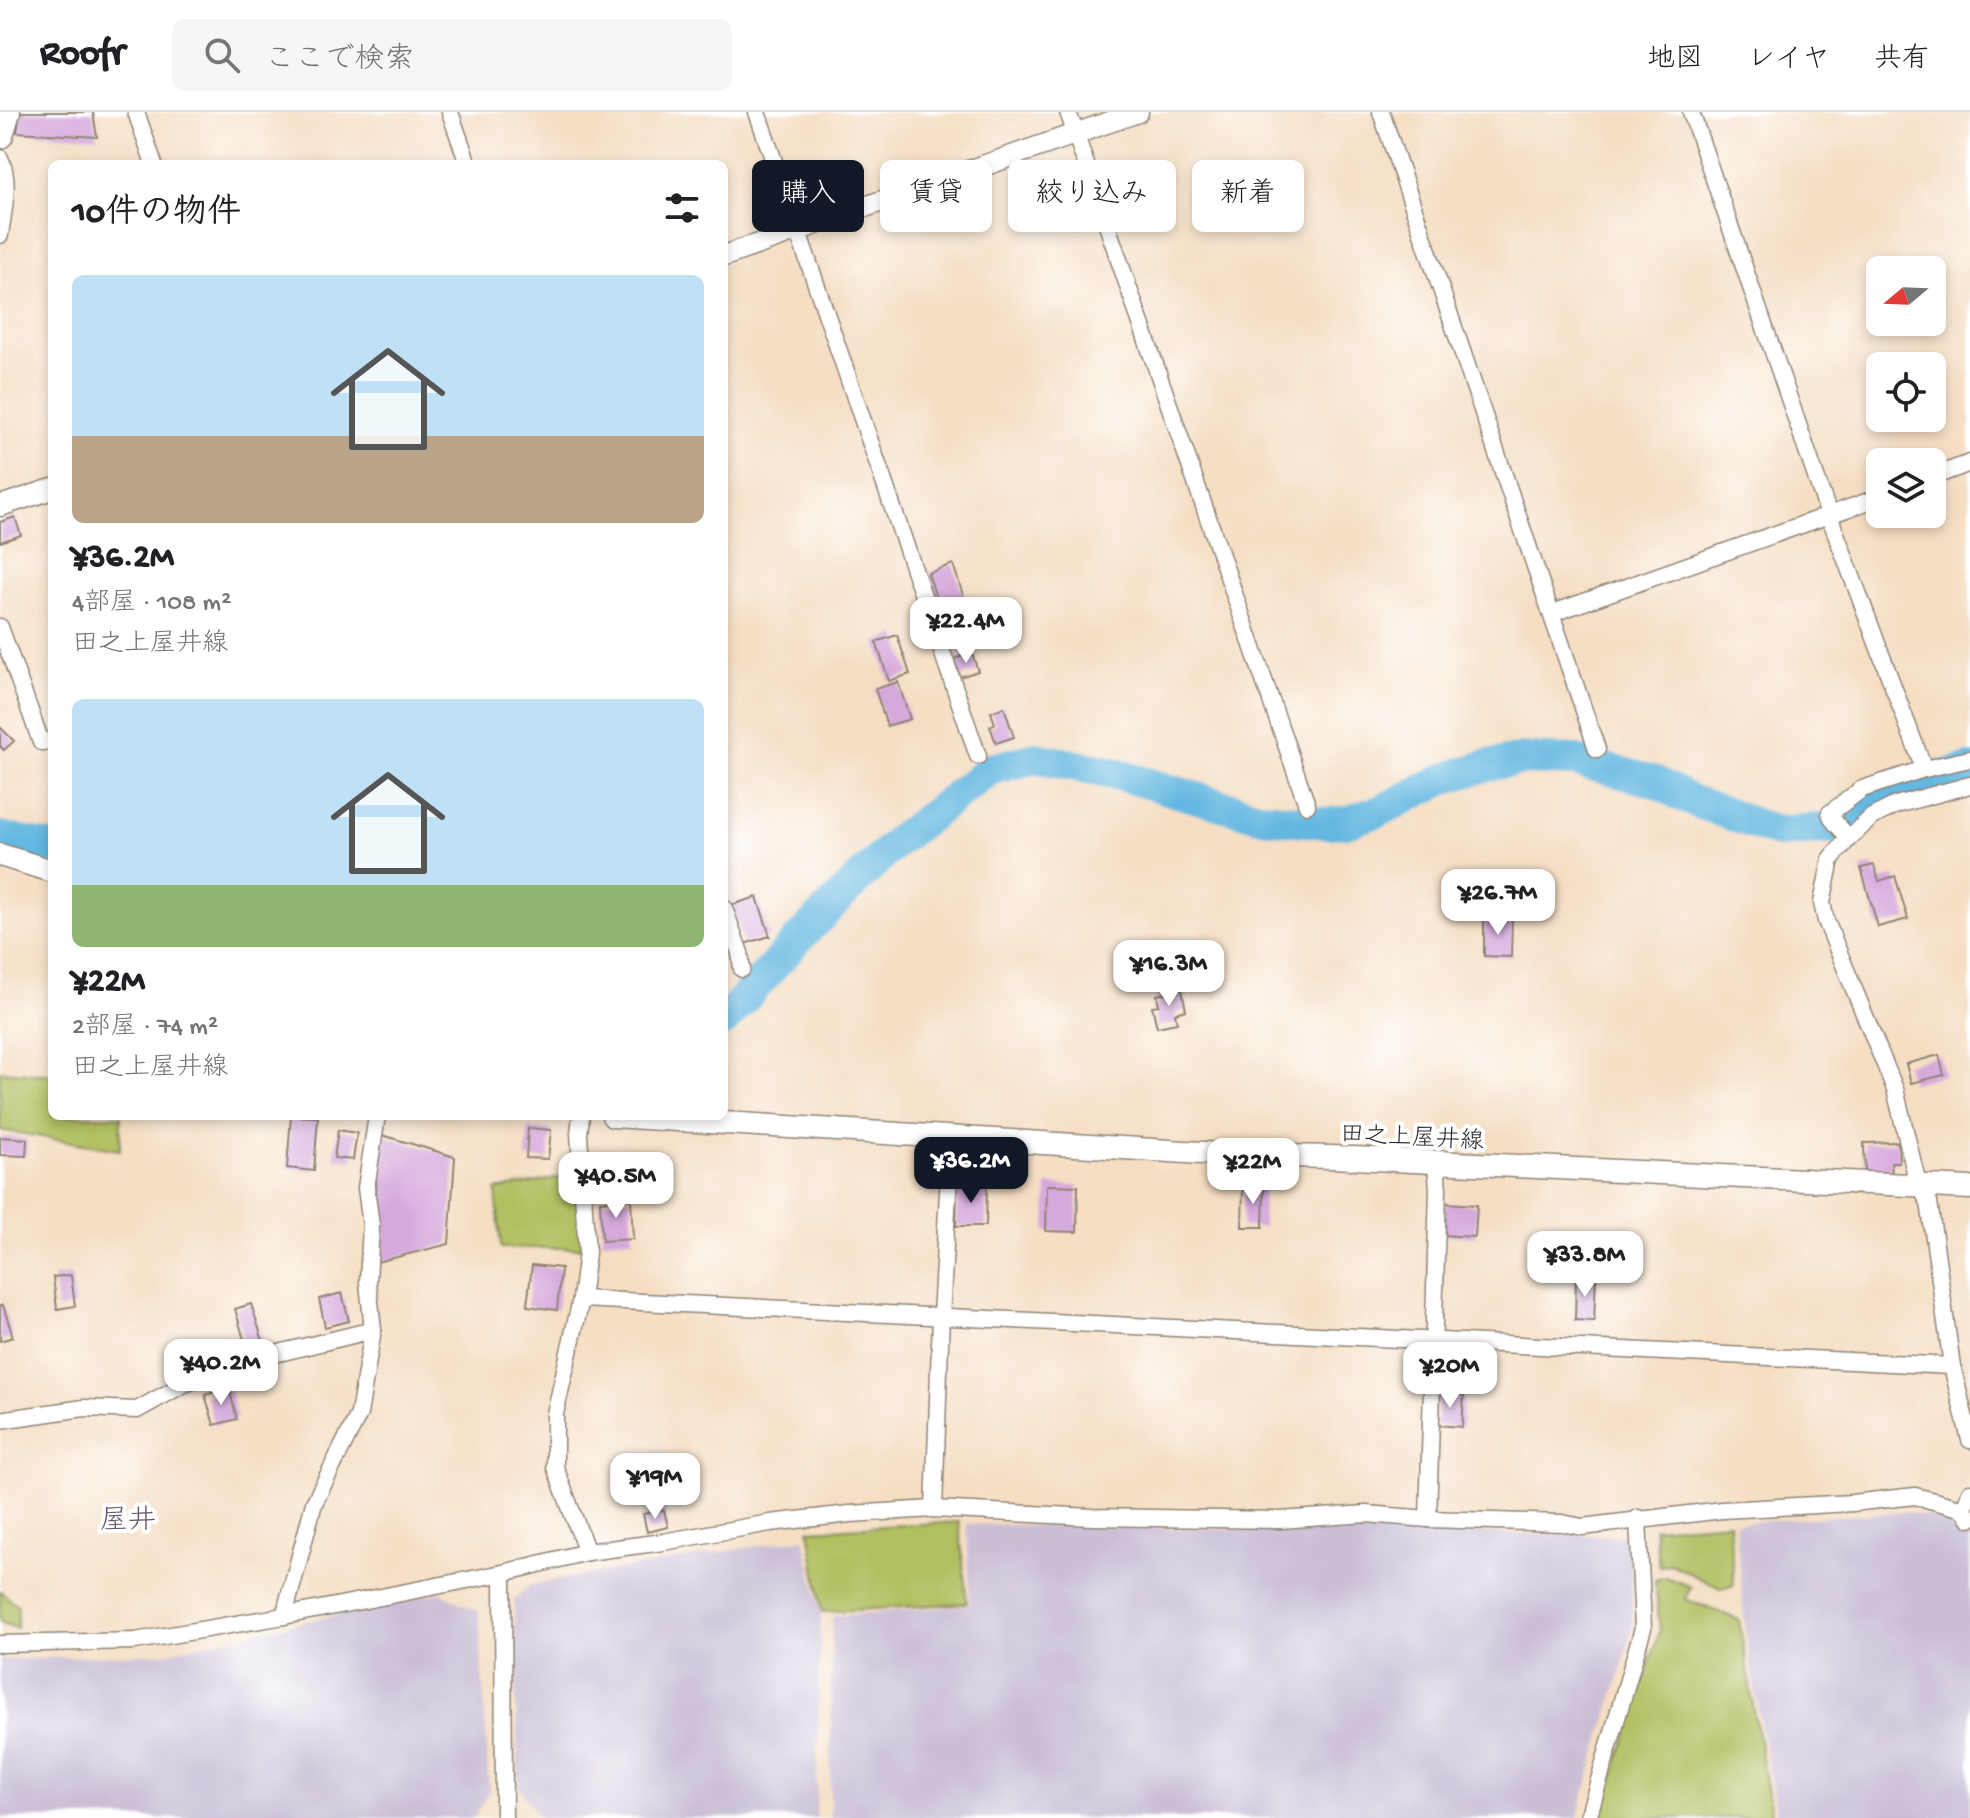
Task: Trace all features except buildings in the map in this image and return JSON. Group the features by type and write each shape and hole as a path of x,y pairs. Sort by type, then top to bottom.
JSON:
{"highway":[{"path":"0,135 7,112"}],"main road":[{"path":"0,855 48,870"},
{"name":"田之上屋井線","path":"672,1120 951,1139 1970,1188"}],"street":[{"path":"136,112 153,160"},
{"path":"450,112 467,160"},
{"path":"757,112 773,160"},
{"path":"1068,112 1307,805"},
{"path":"864,206 1138,112"},
{"path":"1381,112 1597,749"},
{"path":"1691,112 1829,515 1924,769"},
{"path":"0,158 4,166 5,196 0,235"},
{"path":"728,255 789,232"},
{"path":"798,232 978,756"},
{"path":"1946,472 1970,463"},
{"path":"0,506 48,490"},
{"path":"1553,613 1866,502"},
{"path":"0,627 41,742 48,741"},
{"path":"1842,830 1830,813 1862,789 1924,769 1970,759"},
{"path":"1970,785 1896,805 1842,830 1831,859 1822,903 1826,921 1895,1089 1918,1184 1929,1202 1952,1366 1970,1440"},
{"path":"728,919 740,953 742,969"},
{"path":"284,1616 314,1503 359,1414 373,1330 368,1282 371,1225 366,1188 376,1120"},
{"path":"581,1120 587,1253 581,1299 555,1414 555,1467 587,1552"},
{"path":"934,1509 951,1139"},
{"path":"1428,1519 1438,1189 1436,1164"},
{"path":"581,1299 1952,1366"},
{"path":"0,1420 84,1408 137,1410 184,1384 250,1360 373,1330"},
{"path":"0,1644 135,1641 284,1616 503,1573 587,1552 770,1523 850,1514 934,1509 1108,1517 1280,1520 1366,1514 1562,1523 1582,1527 1638,1518 1915,1496 1967,1514 1970,1492"},
{"path":"1588,1818 1643,1628 1638,1518"},
{"path":"503,1573 504,1818"}],"shaded area":[{"path":"1905,1512 1941,1519 1970,1540 1970,1818 1777,1818 1747,1645 1735,1523"},
{"path":"967,1524 1630,1536 1633,1630 1577,1818 830,1818 832,1616 970,1605"},
{"path":"804,1538 821,1614 816,1818 540,1818 518,1786 514,1600 530,1585"},
{"path":"440,1592 479,1612 489,1791 474,1818 0,1818 0,1660 164,1653"}],"green space":[{"path":"0,1071 48,1075 48,1120 121,1120 120,1150 0,1130"},
{"path":"579,1174 582,1248 501,1248 496,1190"},
{"path":"959,1522 967,1603 822,1612 809,1530"},
{"path":"1729,1522 1734,1585 1722,1589 1671,1564 1659,1566 1654,1528"},
{"path":"1666,1577 1691,1587 1685,1599 1739,1620 1772,1818 1600,1818 1660,1630 1655,1580"},
{"path":"0,1591 18,1606 17,1628 0,1622"}],"waterway":[{"path":"728,1017 799,938 896,842 991,769 1035,758 1109,772 1262,817 1326,823 1346,822 1380,811 1441,780 1485,766 1524,759 1576,761 1656,782 1690,800 1777,832 1835,828 1905,786 1970,769"},
{"path":"0,837 48,847"}],"district":[{"name":"屋井","path":"128,1518"}]}
